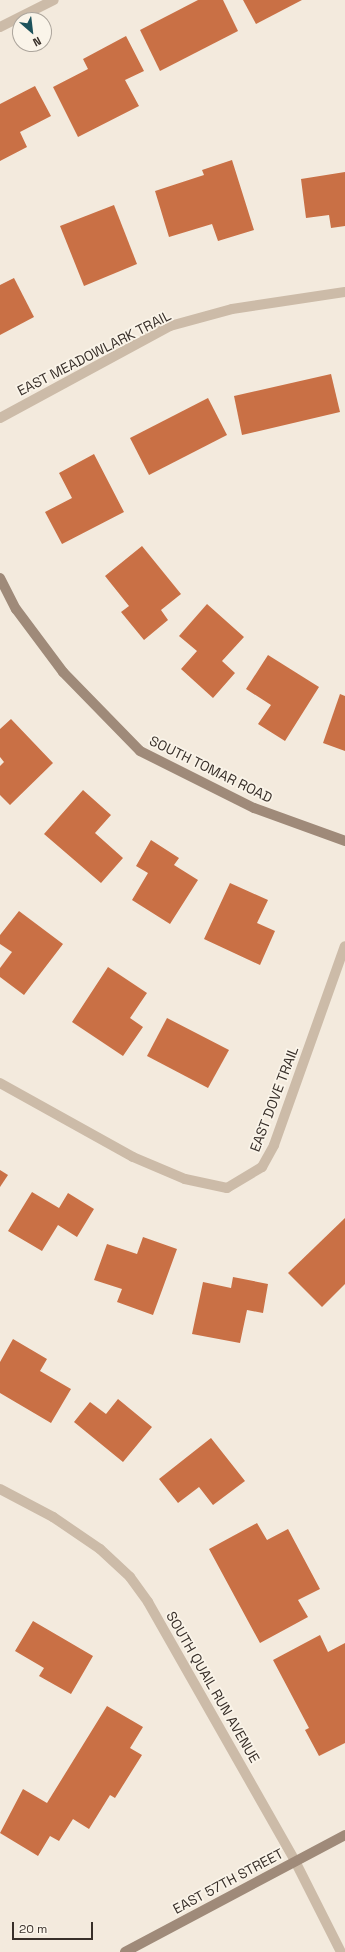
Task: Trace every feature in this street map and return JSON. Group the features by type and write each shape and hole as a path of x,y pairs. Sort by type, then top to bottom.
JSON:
{"street":[{"path":"0,27 54,0"},
{"name":"EAST MEADOWLARK TRAIL","path":"0,418 170,326 232,309 345,292"},
{"name":"SOUTH TOMAR ROAD","path":"0,578 16,609 63,672 140,751 254,808 345,841"},
{"name":"EAST DOVE TRAIL","path":"0,1083 133,1157 185,1179 227,1188 262,1167 274,1145 345,946"},
{"name":"SOUTH QUAIL RUN AVENUE","path":"0,1489 53,1517 100,1549 130,1577 148,1602 295,1861 341,1952"},
{"name":"EAST 57TH STREET","path":"125,1952 345,1835"}],"building":[{"path":"198,0 223,0 238,31 160,71 140,30"},
{"path":"243,0 302,0 256,24"},
{"path":"126,36 144,71 125,80 139,106 78,137 53,87 88,69 83,59"},
{"path":"35,86 51,116 20,132 27,147 0,161 0,104"},
{"path":"232,160 254,230 218,241 212,224 169,237 155,191 204,175 202,170"},
{"path":"345,172 345,226 331,228 329,215 306,218 301,179"},
{"path":"114,205 137,264 84,286 60,226"},
{"path":"14,278 34,317 0,335 0,285"},
{"path":"331,374 340,412 242,435 234,396"},
{"path":"208,398 227,435 149,475 130,438"},
{"path":"94,454 124,512 62,544 45,512 72,498 59,473"},
{"path":"142,546 181,594 161,610 168,620 144,640 121,612 129,606 105,576"},
{"path":"207,604 244,637 222,661 235,673 213,698 181,669 197,651 179,636"},
{"path":"268,655 319,687 285,741 258,724 271,705 246,689"},
{"path":"340,694 345,696 345,751 323,743"},
{"path":"11,719 53,763 10,805 0,795 0,766 4,762 0,757 0,729"},
{"path":"83,790 111,815 95,833 123,858 101,883 44,834"},
{"path":"151,840 179,858 174,865 198,880 170,924 132,900 148,873 136,866"},
{"path":"230,883 268,900 257,923 275,931 260,965 204,939"},
{"path":"19,911 63,944 24,995 0,977 0,968 12,952 0,944 0,935"},
{"path":"108,967 147,993 130,1018 143,1027 123,1056 72,1022"},
{"path":"167,1018 229,1050 208,1088 147,1056"},
{"path":"0,1170 8,1175 0,1187"},
{"path":"32,1192 59,1208 68,1193 94,1209 77,1237 58,1225 42,1251 8,1231"},
{"path":"345,1218 345,1284 322,1307 288,1273"},
{"path":"143,1237 177,1249 153,1315 117,1302 122,1289 94,1280 107,1244 137,1254"},
{"path":"233,1277 268,1284 263,1313 247,1310 240,1343 192,1334 203,1282 231,1288"},
{"path":"13,1339 47,1359 40,1371 71,1389 51,1423 0,1393 0,1362"},
{"path":"118,1399 152,1427 123,1462 74,1422 90,1402 106,1414"},
{"path":"211,1438 245,1481 213,1505 199,1487 178,1503 159,1479"},
{"path":"257,1523 267,1540 288,1529 320,1589 298,1600 308,1617 260,1643 209,1549"},
{"path":"33,1621 93,1656 71,1694 39,1676 44,1668 15,1651"},
{"path":"320,1635 328,1652 345,1643 345,1743 319,1756 305,1730 309,1728 273,1660"},
{"path":"107,1706 143,1727 130,1748 142,1755 115,1798 110,1795 89,1829 73,1819 59,1841 50,1836 38,1856 0,1833 23,1789 47,1803"}]}
